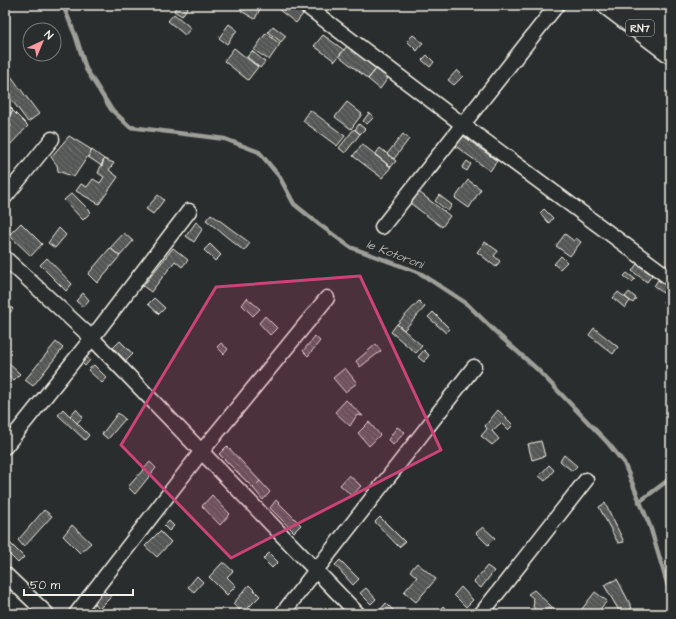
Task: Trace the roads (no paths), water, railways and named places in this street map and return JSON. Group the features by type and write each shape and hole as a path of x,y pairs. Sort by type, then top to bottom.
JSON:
{"highway":[{"name":"RN7","path":"609,5 671,52"},
{"name":"RN7","path":"641,5 671,28"}],"street":[{"path":"305,5 671,279"},
{"path":"382,227 557,5"},
{"path":"5,197 52,139"},
{"path":"5,447 92,338 189,211"},
{"path":"5,258 92,338 358,614"},
{"path":"76,614 202,451 327,298"},
{"path":"282,614 317,571 474,367"},
{"path":"481,614 586,480"},
{"path":"5,574 47,614"}],"waterway":[{"name":"le Kotoroni","path":"63,5 76,37 86,69 111,109 130,127 225,139 259,152 279,176 294,204 320,225 350,247 420,273 467,304 537,369 608,443 624,463 650,526 671,596"},
{"path":"639,502 671,478"}]}
